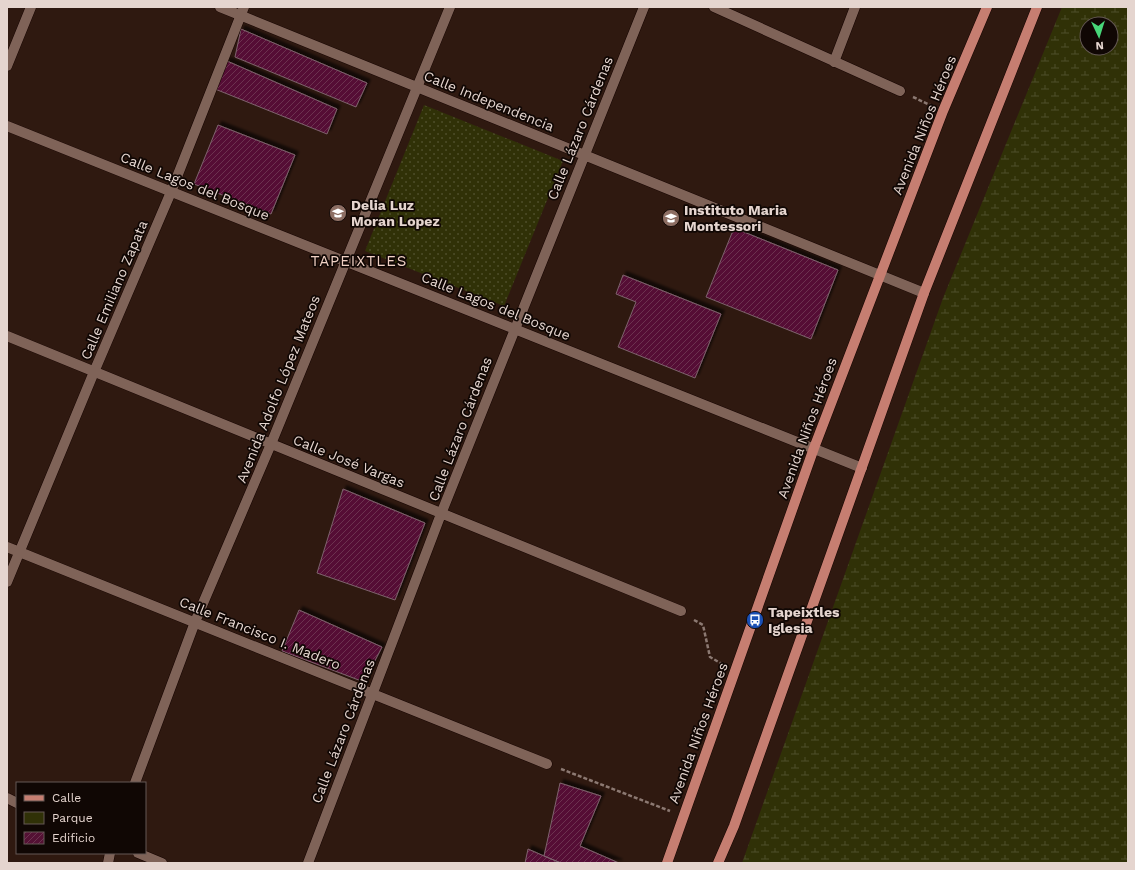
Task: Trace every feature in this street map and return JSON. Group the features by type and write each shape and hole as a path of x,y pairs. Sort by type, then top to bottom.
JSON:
{"main road":[{"name":"Avenida Niños Héroes","path":"667,863 814,448 943,111 987,7"},
{"path":"718,863 734,826 924,293 1037,7"}],"street":[{"path":"7,66 31,7"},
{"name":"Calle Independencia","path":"220,7 243,11 417,87 924,293"},
{"name":"Avenida Adolfo López Mateos","path":"135,782 195,622 271,444 450,7"},
{"name":"Calle Lázaro Cárdenas","path":"308,863 441,514 644,7"},
{"path":"714,7 900,91"},
{"path":"834,62 855,7"},
{"name":"Calle Emiliano Zapata","path":"7,582 94,372 171,192 243,11"},
{"name":"Calle Lagos del Bosque","path":"7,126 862,468"},
{"name":"Calle José Vargas","path":"7,336 681,611"},
{"name":"Calle Francisco I. Madero","path":"7,547 547,764"},
{"path":"7,798 16,802"},
{"path":"140,854 162,863"}],"path":[{"path":"900,91 943,111"},
{"path":"681,611 703,625 710,657 735,671"},
{"path":"547,764 683,816"}],"green space":[{"path":"1062,7 1128,7 1128,863 742,863 943,298"},
{"path":"424,105 563,161 504,306 365,251"}],"building":[{"path":"241,29 367,83 356,107 235,57"},
{"path":"227,61 337,109 327,134 215,89"},
{"path":"218,125 295,155 271,214 194,184"},
{"path":"734,228 838,270 811,339 706,297"},
{"path":"623,275 721,314 695,378 618,347 636,302 616,294"},
{"path":"343,489 425,523 395,600 317,573"},
{"path":"299,610 382,647 364,682 282,651"},
{"path":"560,783 601,796 580,846 619,863 561,863 544,856"},
{"path":"528,849 544,856 561,863 525,863"}],"place":[{"name":"Delia Luz Moran Lopez","path":"338,213"},
{"name":"Instituto Maria Montessori","path":"671,218"},
{"name":"Tapeixtles Iglesia","path":"755,620"}],"district":[{"name":"TAPEIXTLES","path":"359,261"}]}
